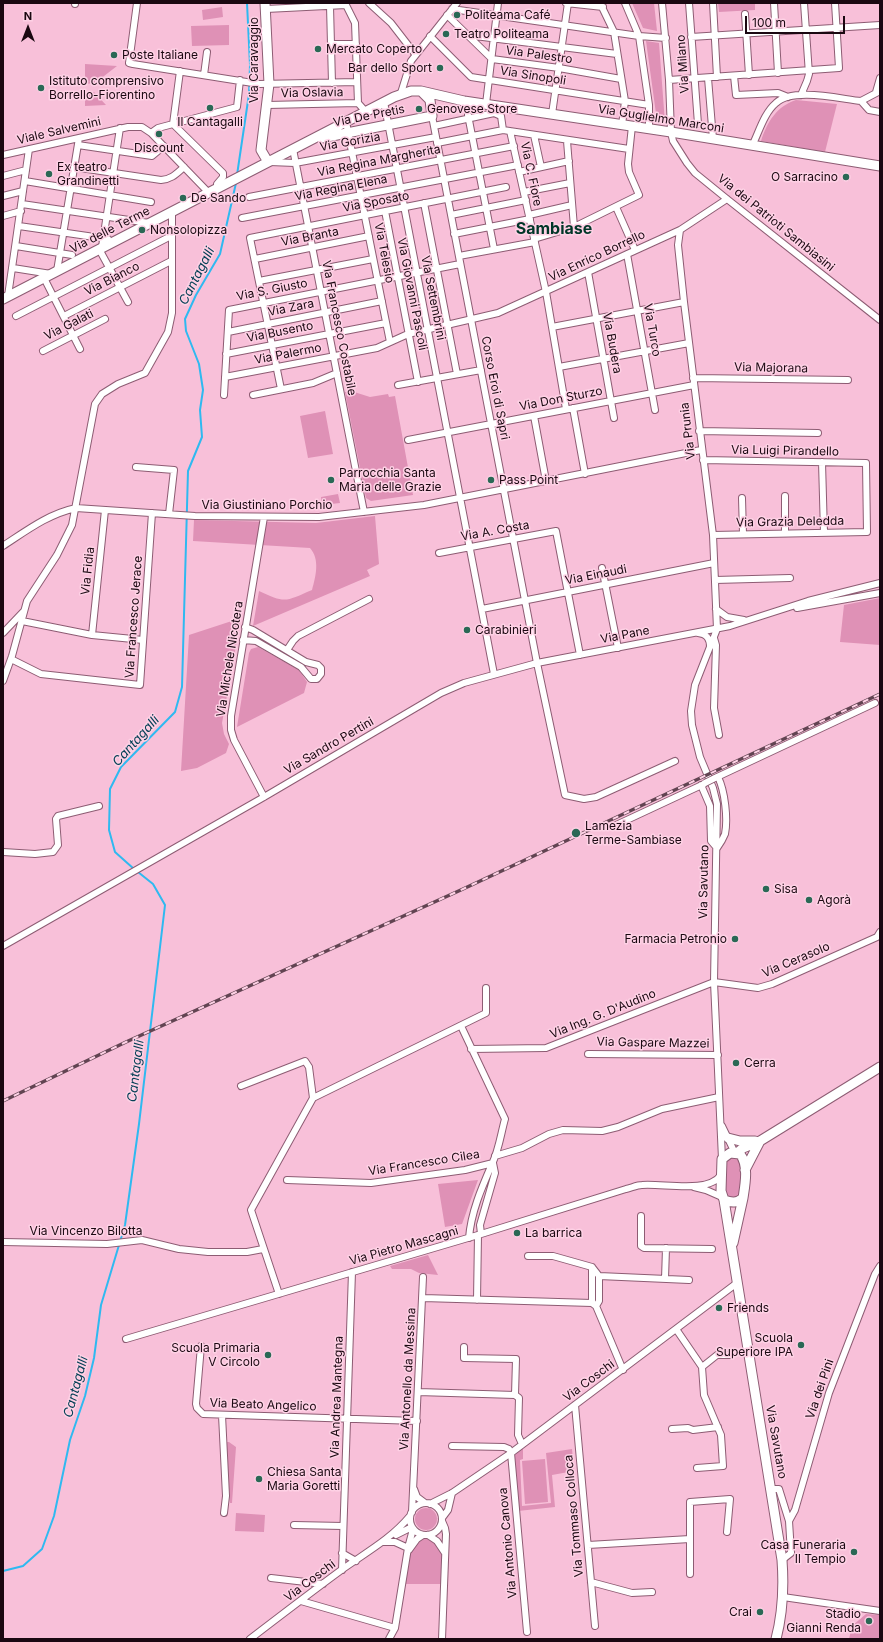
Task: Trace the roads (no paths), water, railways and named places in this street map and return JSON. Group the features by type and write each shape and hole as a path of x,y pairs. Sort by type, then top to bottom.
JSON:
{"main road":[{"name":"Via Caravaggio","path":"266,6 269,84 261,150 268,162"},
{"name":"Via Guglielmo Marconi","path":"397,95 411,91 421,91 486,104 880,166"},
{"path":"421,91 430,100 432,116"},
{"path":"268,162 397,95"},
{"path":"430,100 439,95"},
{"name":"Via De Pretis","path":"311,140 432,116"},
{"name":"Via delle Terme","path":"6,298 102,245 116,240 268,162"},
{"path":"736,1153 743,1148 760,1142 880,1067"},
{"path":"728,1138 740,1141 760,1142"},
{"path":"745,1170 760,1142"},
{"path":"722,1160 730,1153 736,1153 743,1157 745,1170 743,1198 732,1249"},
{"name":"Via Savutano","path":"722,1160 721,1175 723,1199 782,1560 783,1597 781,1620 776,1639"},
{"path":"723,1199 732,1203 738,1202 743,1198"}],"street":[{"path":"137,3 129,63 256,83 357,82"},
{"path":"369,3 391,23 416,54"},
{"path":"397,95 411,61 457,3"},
{"path":"486,104 498,3"},
{"path":"552,114 567,3 602,5 614,32 625,102 622,125"},
{"path":"625,3 639,36 649,105 649,129"},
{"path":"662,3 669,80 671,132"},
{"name":"Via Milano","path":"689,3 698,124"},
{"path":"712,3 717,77"},
{"path":"774,3 778,72"},
{"path":"801,95 807,81 809,70 804,3"},
{"path":"669,80 839,68 835,3"},
{"path":"266,6 346,5 355,23 358,103 366,112"},
{"path":"330,6 332,83"},
{"path":"452,9 639,36 666,38"},
{"path":"745,14 749,75"},
{"name":"Via Palestro","path":"447,15 492,59 559,68 621,79"},
{"path":"691,37 880,25"},
{"path":"468,35 617,54"},
{"name":"Via Sinopoli","path":"430,36 471,77 649,105"},
{"path":"331,44 356,44"},
{"path":"204,75 207,52"},
{"path":"173,124 180,71"},
{"path":"734,76 736,95 778,93 788,97"},
{"path":"708,78 713,139"},
{"path":"752,146 776,102 788,97 801,95 861,101 878,91 880,78"},
{"path":"208,192 151,133 158,128 237,107 240,80"},
{"path":"861,101 869,110 880,112"},
{"name":"Via Settembrini","path":"384,102 494,674"},
{"name":"Via Oslavia","path":"267,105 358,103"},
{"path":"434,126 468,117 499,114 502,116 503,130"},
{"name":"Corso Eroi di Sapri","path":"432,116 537,663 565,795 584,799 596,797 675,761"},
{"path":"468,117 494,249"},
{"name":"Via Telesio","path":"346,122 390,342"},
{"path":"173,124 223,173 223,177 217,184 218,188"},
{"path":"459,256 534,240 574,227 639,195 629,172 629,149 632,126"},
{"name":"Viale Salvemini","path":"3,155 120,128 142,127 151,133"},
{"path":"120,128 102,245 109,268 128,302"},
{"name":"Via Gorizia","path":"268,162 295,163 392,145 472,136 503,130 567,141 629,149"},
{"name":"Via C. Fiore","path":"510,131 546,292 559,367 585,474"},
{"name":"Via dei Patrioti Sambiasini","path":"671,132 673,141 687,163 696,173 880,320"},
{"path":"534,135 541,167"},
{"path":"79,138 60,253 51,274 54,297 80,349"},
{"path":"567,141 574,227"},
{"path":"78,145 152,156 164,146"},
{"name":"Via Regina Margherita","path":"249,197 514,146"},
{"path":"6,298 16,246 29,149"},
{"name":"Via Francesco Costabile","path":"293,149 364,512"},
{"name":"Via Regina Elena","path":"242,218 479,172 541,167 569,161"},
{"path":"74,167 168,180 184,167"},
{"path":"3,176 26,170"},
{"path":"25,181 151,202"},
{"path":"524,192 570,183"},
{"name":"Via Sposato","path":"255,259 250,238 506,187"},
{"path":"3,196 24,191"},
{"name":"Via Enrico Borrello","path":"471,320 498,313 680,230 727,199"},
{"path":"451,215 526,200"},
{"path":"22,204 149,223"},
{"path":"424,204 457,374"},
{"path":"454,234 490,227 572,206"},
{"path":"616,207 634,250"},
{"path":"3,216 21,211"},
{"path":"3,681 28,601 58,555 72,525 95,404 102,394 118,384 145,373 168,332 172,313 172,211"},
{"name":"Via Giovanni Pascoli","path":"384,211 418,382"},
{"path":"18,226 64,232 102,245"},
{"name":"Via Prunia","path":"680,230 678,245 684,302 701,450 713,535 717,629"},
{"path":"16,316 171,236"},
{"name":"Via Branta","path":"255,259 369,236"},
{"path":"16,246 72,255"},
{"name":"Via Turco","path":"627,254 655,410"},
{"path":"255,259 281,389"},
{"path":"259,281 374,259"},
{"name":"Via Bianco","path":"64,316 171,260"},
{"name":"Via S. Giusto","path":"228,332 229,310 460,264"},
{"path":"12,268 51,274"},
{"name":"Via Budera","path":"588,272 614,418"},
{"name":"Via Zara","path":"228,332 382,301"},
{"path":"552,327 684,302"},
{"name":"Via Galati","path":"43,351 105,319"},
{"name":"Via Palermo","path":"225,377 377,348 408,334 471,320"},
{"name":"Via Busento","path":"226,354 386,323"},
{"path":"224,395 228,332"},
{"path":"559,367 689,343"},
{"path":"398,385 481,370"},
{"path":"253,395 313,383 336,373"},
{"name":"Via Majorana","path":"693,381 848,380"},
{"name":"Via Don Sturzo","path":"408,440 652,393 693,381"},
{"path":"534,416 546,481"},
{"path":"699,431 818,433"},
{"name":"Via Giustiniano Porchio","path":"169,514 195,516 319,517 424,505 701,450"},
{"name":"Via Luigi Pirandello","path":"703,460 866,463 867,532"},
{"path":"822,462 824,533"},
{"path":"3,546 38,523 61,512 76,508 169,514 174,470 136,467"},
{"path":"785,496 786,533"},
{"path":"742,498 743,534"},
{"name":"Via Fidia","path":"92,635 105,510"},
{"name":"Via Francesco Jerace","path":"11,659 41,674 140,685 152,513"},
{"name":"Via Michele Nicotera","path":"264,516 245,627 231,730 236,746 264,797"},
{"name":"Via A. Costa","path":"439,552 556,531 568,592"},
{"name":"Via Grazia Deledda","path":"713,535 867,532"},
{"name":"Via Einaudi","path":"482,609 714,563"},
{"path":"602,568 618,648"},
{"path":"715,580 790,578"},
{"path":"779,611 808,601 880,583"},
{"path":"568,592 580,655"},
{"path":"779,611 880,593"},
{"path":"287,650 298,636 369,599"},
{"path":"716,609 722,614 733,619 749,619"},
{"path":"3,633 24,611"},
{"name":"Via Pane","path":"537,663 717,629 779,611"},
{"path":"22,621 92,635 143,640"},
{"path":"243,640 256,641 301,667 311,679 317,679 320,677 322,670 320,666 306,662 253,630 245,627"},
{"name":"Via Savutano","path":"717,629 695,685 691,710 692,725 700,757 713,788 717,804 714,982 722,1160"},
{"path":"695,633 702,633 706,636 710,641 709,649"},
{"path":"714,638 716,645 714,708 719,734"},
{"name":"Via Sandro Pertini","path":"3,946 441,694 464,683 537,663"},
{"path":"614,826 875,703"},
{"path":"703,784 710,806 711,841 717,848 723,839 725,829 724,796 717,777"},
{"path":"3,852 35,854 53,852 58,845 56,819 58,816 100,806"},
{"name":"Via Cerasolo","path":"714,982 758,988 772,984 877,937 880,932"},
{"name":"Via Ing. G. D'Audino","path":"471,1049 546,1048 714,982"},
{"path":"279,1294 250,1210 313,1098 486,1013 486,988"},
{"path":"461,1026 505,1119 493,1163 487,1174 470,1223 469,1238"},
{"name":"Via Gaspare Mazzei","path":"588,1054 718,1055"},
{"path":"241,1086 305,1061 309,1067 313,1098"},
{"name":"Via Francesco Cilea","path":"495,1156 522,1148 549,1134 563,1130 602,1131 618,1127 662,1109 719,1097"},
{"path":"720,1121 736,1153"},
{"path":"477,1300 480,1225 495,1173 493,1163"},
{"name":"Via Francesco Cilea","path":"287,1180 371,1184 465,1170 493,1163"},
{"path":"689,1186 711,1184 718,1180 721,1175"},
{"name":"Via Pietro Mascagni","path":"126,1339 480,1235 641,1185 689,1186"},
{"path":"689,1186 706,1190 723,1199"},
{"path":"641,1216 641,1246 644,1248 712,1249"},
{"name":"Via Vincenzo Bilotta","path":"3,1242 124,1243 142,1240 179,1249 208,1252 247,1252 263,1249"},
{"path":"665,1279 666,1248"},
{"path":"528,1256 553,1256 592,1267 599,1276 599,1301 594,1305"},
{"name":"Via dei Pini","path":"789,1521 795,1510 829,1393 874,1274 880,1266"},
{"path":"592,1267 594,1305 623,1370"},
{"name":"Via Andrea Mantegna","path":"342,1570 352,1272"},
{"path":"599,1276 689,1280"},
{"path":"423,1277 423,1298"},
{"name":"Via Coschi","path":"427,1504 452,1492 511,1452 623,1370 737,1283"},
{"name":"Via Antonello da Messina","path":"411,1514 414,1485 423,1298 594,1305"},
{"path":"676,1329 702,1367 704,1395 721,1435 722,1466 697,1468"},
{"name":"Via Beato Angelico","path":"201,1346 197,1408 203,1414 222,1416 417,1421"},
{"path":"464,1347 464,1358 516,1359 515,1395"},
{"path":"702,1367 717,1355 730,1355"},
{"path":"418,1392 515,1395 519,1398 518,1435 522,1444"},
{"name":"Via Tommaso Colloca","path":"575,1405 595,1626"},
{"path":"222,1416 226,1496 224,1513"},
{"path":"672,1429 688,1428 693,1430 718,1428"},
{"path":"452,1446 504,1447 509,1449 511,1452"},
{"name":"Via Antonio Canova","path":"511,1452 527,1632"},
{"path":"414,1485 417,1497 438,1509 445,1528 442,1639"},
{"path":"771,1489 780,1489 789,1521 792,1553 782,1560"},
{"path":"408,1550 414,1542 437,1530 448,1510 452,1492"},
{"path":"690,1574 690,1502 730,1499 727,1532"},
{"path":"389,1639 395,1628 412,1528 411,1514 420,1504 427,1504"},
{"name":"Via Coschi","path":"386,1541 411,1514"},
{"path":"294,1524 343,1526"},
{"path":"412,1528 437,1541 445,1552"},
{"name":"Via Coschi","path":"250,1639 342,1570 386,1541 412,1528"},
{"path":"588,1545 690,1539"},
{"path":"386,1541 395,1542 408,1550"},
{"path":"342,1553 356,1561"},
{"path":"271,1578 323,1584"},
{"path":"591,1582 632,1593 652,1592"},
{"path":"783,1597 880,1611"},
{"path":"301,1601 395,1628"}],"waterway":[{"name":"Cantagalli","path":"237,175 249,94 250,65 247,3"},
{"name":"Cantagalli","path":"134,869 115,852 109,830 110,789 121,767 175,712 182,687 188,471 202,437 200,410 203,390 199,364 186,331 185,319 196,295 220,254 236,183"},
{"name":"Cantagalli","path":"3,1571 23,1566 42,1549 54,1516 70,1440 85,1396 94,1358 101,1305 125,1225 139,1124 165,905 153,884 138,872"}],"railway":[{"path":"3,1101 126,1042 463,889 880,694"}],"place":[{"name":"Politeama Café","path":"457,15"},
{"name":"Teatro Politeama","path":"446,34"},
{"name":"Mercato Coperto","path":"318,49"},
{"name":"Poste Italiane","path":"114,55"},
{"name":"Bar dello Sport","path":"440,68"},
{"name":"Istituto comprensivo Borrello-Fiorentino","path":"41,88"},
{"name":"Il Cantagalli","path":"210,108"},
{"name":"Genovese Store","path":"419,109"},
{"name":"Discount","path":"159,134"},
{"name":"Ex teatro Grandinetti","path":"49,174"},
{"name":"O Sarracino","path":"846,177"},
{"name":"De Sando","path":"183,198"},
{"name":"Nonsolopizza","path":"142,230"},
{"name":"Parrocchia Santa Maria delle Grazie","path":"331,480"},
{"name":"Pass Point","path":"491,480"},
{"name":"Carabinieri","path":"467,630"},
{"name":"Lamezia Terme-Sambiase","path":"576,833"},
{"name":"Sisa","path":"766,889"},
{"name":"Agorà","path":"809,900"},
{"name":"Farmacia Petronio","path":"735,939"},
{"name":"Cerra","path":"736,1063"},
{"name":"La barrica","path":"517,1233"},
{"name":"Friends","path":"719,1308"},
{"name":"Scuola Superiore IPA","path":"801,1345"},
{"name":"Scuola Primaria V Circolo","path":"268,1355"},
{"name":"Chiesa Santa Maria Goretti","path":"259,1479"},
{"name":"Casa Funeraria Il Tempio","path":"854,1552"},
{"name":"Crai","path":"760,1612"},
{"name":"Stadio Gianni Renda","path":"869,1621"}],"district":[{"name":"Sambiase","path":"554,229"}]}
